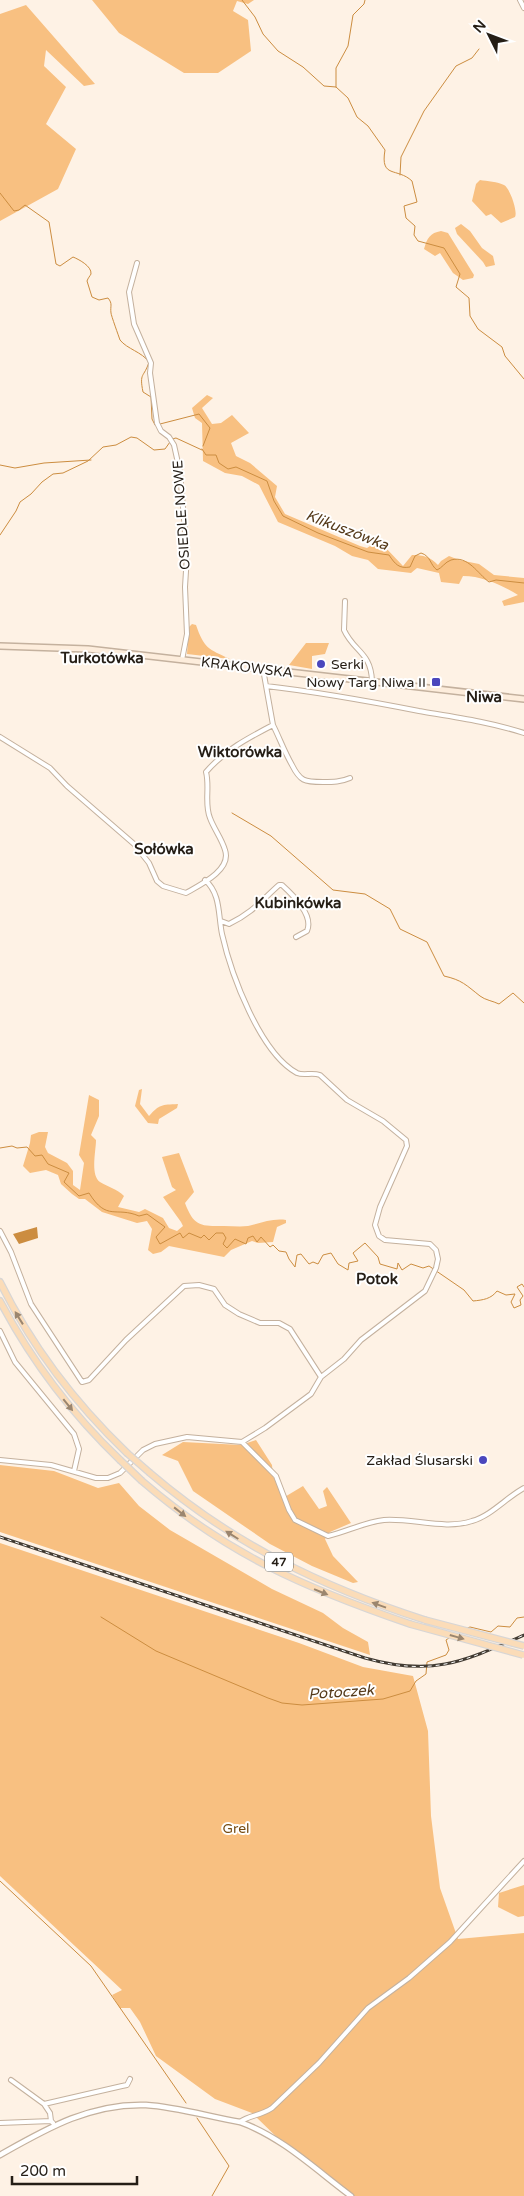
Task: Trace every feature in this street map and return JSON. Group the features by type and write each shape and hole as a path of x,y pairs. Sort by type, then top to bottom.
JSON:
{"main road":[{"name":"KRAKOWSKA","path":"0,646 69,648 524,699"},
{"name":"47","path":"0,1282 20,1320 58,1377 83,1409 127,1453 204,1517 277,1560 343,1591 425,1620 524,1646"},
{"name":"47","path":"0,1301 63,1399 85,1424 142,1481 196,1524 256,1561 322,1593 410,1624 523,1655"}],"street":[{"path":"520,0 524,8"},
{"name":"OSIEDLE NOWE","path":"137,263 129,292 134,324 151,363 150,373 157,423 161,431 171,440 180,472 187,555 185,586 186,634 182,660"},
{"path":"345,601 344,630 370,664 372,681"},
{"path":"263,669 273,725 286,757 295,773 303,780 313,782 341,782 350,778"},
{"path":"266,686 337,696 498,725 524,733"},
{"path":"0,737 50,768 66,786 134,844 149,863 157,881 163,886 186,893 223,866 226,852 209,818 206,772 218,758 232,748 273,725"},
{"path":"0,1460 51,1464 96,1478 108,1478 122,1471 147,1448 181,1438 242,1442 265,1428 311,1394 321,1377 377,1326 425,1291 436,1268 438,1259 436,1250 430,1244 385,1240 379,1236 375,1225 380,1207 407,1146 406,1140 383,1121 347,1100 320,1075 300,1074 292,1070 269,1045 258,1030 227,956 219,906 214,892 205,880"},
{"path":"221,921 228,924 240,919 270,896 279,885 282,885 305,912 308,921 306,931 296,937"},
{"path":"0,1232 8,1244 31,1304 82,1382 88,1380 126,1340 184,1286 214,1289 224,1305 239,1314 260,1324 280,1323 290,1329 321,1377"},
{"path":"0,1331 15,1362 74,1434 79,1449 74,1470"},
{"path":"242,1442 276,1476 289,1510 295,1520 328,1536 382,1520 460,1524 470,1522 479,1519 524,1488"},
{"path":"240,2122 248,2117 265,2113 272,2108 319,2063 368,2008 409,1978 450,1942 524,1861"},
{"path":"44,2104 127,2085 130,2079"},
{"path":"11,2080 44,2104 50,2113 53,2123"},
{"path":"0,2155 53,2123 112,2108 146,2105 240,2122 272,2137 351,2196"},
{"path":"0,2123 53,2123"}],"green space":[{"path":"92,0 254,0 248,4 237,1 233,11 248,20 251,51 218,73 184,73 119,33"},
{"path":"26,5 95,84 84,86 46,50 44,66 66,87 46,124 76,149 58,189 0,221 0,14"},
{"path":"480,180 499,183 506,187 514,205 515,217 501,223 491,214 486,216 472,201 476,184"},
{"path":"461,224 470,231 482,248 493,256 495,265 486,267 457,234 455,228"},
{"path":"441,231 448,233 474,275 473,278 463,280 453,273 440,253 435,256 424,249 430,237 434,233"},
{"path":"207,395 213,398 202,408 212,424 221,423 232,415 249,433 231,443 236,456 250,463 277,486 275,497 285,514 360,546 367,548 373,544 385,547 403,566 412,555 426,557 438,565 449,556 479,564 494,575 524,578 524,602 504,606 502,601 518,595 485,579 463,576 459,584 441,582 439,573 417,568 411,573 378,569 368,560 352,556 335,546 278,522 259,485 242,476 225,473 203,461 202,423 195,418 192,408"},
{"path":"192,624 196,625 204,643 208,647 230,659 187,654 189,627"},
{"path":"306,643 329,643 325,654 312,656 312,669 289,665"},
{"path":"142,1089 140,1104 149,1116 161,1106 178,1104 177,1108 159,1119 158,1124 148,1123 135,1106 139,1090"},
{"path":"89,1095 99,1100 99,1116 91,1135 96,1140 95,1174 100,1182 124,1196 118,1207 139,1212 145,1209 163,1218 169,1228 177,1231 183,1226 163,1197 176,1190 172,1187 162,1157 179,1153 194,1192 185,1203 195,1221 209,1226 248,1226 272,1220 286,1220 286,1223 277,1227 273,1242 258,1243 252,1241 231,1250 224,1257 169,1246 161,1252 153,1254 148,1250 152,1229 147,1221 137,1223 102,1212 85,1199 79,1199 72,1194 61,1184 58,1175 46,1170 30,1173 23,1166 31,1135 39,1132 48,1132 45,1147 48,1153 67,1163 73,1171 73,1185 80,1190 84,1163 79,1155"},
{"path":"256,1440 272,1465 273,1476 283,1498 303,1486 319,1509 327,1506 323,1491 327,1487 351,1523 330,1532 325,1539 333,1556 358,1582 353,1583 312,1566 270,1544 193,1491 178,1461 162,1455 183,1442 241,1445"},
{"path":"0,1465 54,1471 98,1488 119,1483 139,1506 170,1530 272,1589 323,1613 343,1628 368,1642 370,1655 0,1532"},
{"name":"Grel","path":"0,1543 299,1643 363,1667 413,1676 428,1731 431,1816 440,1888 458,1939 524,1933 524,2196 351,2196 289,2149 252,2113 215,2099 156,2056 140,2022 130,2008 120,2008 112,1995 122,1990 0,1876"},
{"path":"524,1885 524,1916 518,1917 498,1907 499,1893"}],"shaded area":[{"path":"37,1227 38,1238 19,1244 13,1234"}],"waterway":[{"path":"242,0 255,17 263,34 278,51 303,67 324,86 336,87 348,98 357,117 368,126 385,150 384,159 387,169 401,174 412,181 417,202 404,206 406,218 415,226 414,235 418,241 444,248 460,274 456,287 469,298 470,316 478,329 502,347 505,356 524,379"},
{"path":"336,87 336,68 348,46 353,15 364,4 365,0"},
{"path":"400,175 401,157 424,111 456,66 472,58 479,49"},
{"name":"Klikuszówka","path":"0,193 14,211 19,210 25,205 49,222 56,264 60,266 73,257 89,268 91,274 87,281 92,297 99,300 108,298 110,300 111,315 120,340 149,362 142,378 142,386 143,392 151,397 152,419 155,425"},
{"name":"Klikuszówka","path":"160,424 199,414 210,428 203,446"},
{"path":"0,535 20,502 53,474 63,473 88,461 103,447 116,445 131,437 137,438 154,450 165,449 170,442"},
{"path":"172,439 176,438 202,450"},
{"name":"Klikuszówka","path":"202,449 206,455 216,455 219,463 228,469 236,467 267,481 274,501 283,516 318,533 368,552 389,555 395,563 403,567 410,567 415,556 421,553 429,558 437,570 449,561 457,559 468,563 489,582 496,580 524,583"},
{"path":"0,465 15,468 44,463 91,460"},
{"path":"232,813 271,836 333,890 365,894 390,909 400,929 427,942 444,976 460,981 482,997 499,1004 513,993 524,1003"},
{"path":"0,1148 12,1146 17,1148 27,1147 35,1156 42,1155 48,1164 69,1173 64,1182 79,1196 89,1193 95,1202 107,1210 139,1216 147,1214 165,1227 156,1237 160,1244 180,1233 183,1238 189,1233 201,1238 204,1235 209,1240 216,1233 223,1233 226,1238 223,1244 227,1248 235,1239 246,1244 248,1238 253,1236 257,1242 261,1237 270,1247 273,1245 279,1251 286,1252 295,1267 297,1255 301,1254 309,1264 313,1262 318,1264 323,1255 331,1253 338,1264 348,1270 349,1263 358,1261 353,1253 365,1243 378,1257 380,1264 397,1269 398,1263 402,1270 411,1264 423,1268 429,1266 464,1290 473,1301 483,1300 497,1291 506,1295 515,1294 511,1302 514,1308 521,1305 520,1300 523,1296 517,1287 522,1284 524,1287"},
{"name":"Potoczek","path":"101,1617 156,1651 268,1698 282,1703 302,1705 383,1699 410,1691 416,1681 426,1674 427,1662 446,1655 449,1650 446,1640 449,1638"},
{"name":"Potoczek","path":"465,1629 470,1627 491,1632 498,1626 510,1627 517,1618 524,1617"},
{"path":"0,1881 91,1966 186,2103"},
{"path":"197,2118 229,2166 212,2196"}],"railway":[{"path":"0,1537 365,1658 389,1664 410,1666 447,1664 483,1653 524,1635"}],"place":[{"name":"Serki","path":"321,664"},
{"name":"Nowy Targ Niwa II","path":"436,682"},
{"name":"Zakład Ślusarski","path":"483,1460"}],"district":[{"name":"Turkotówka","path":"102,658"},
{"name":"Niwa","path":"484,697"},
{"name":"Wiktorówka","path":"240,752"},
{"name":"Sołówka","path":"164,849"},
{"name":"Kubinkówka","path":"298,903"},
{"name":"Potok","path":"377,1279"}]}
